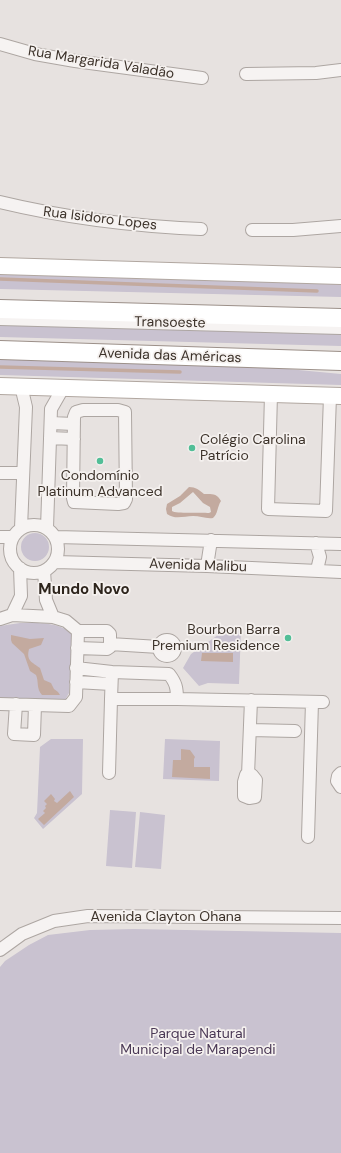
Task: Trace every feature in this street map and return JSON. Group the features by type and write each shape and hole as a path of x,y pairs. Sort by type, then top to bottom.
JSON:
{"highway":[{"path":"0,308 341,318"},
{"name":"Avenida das Américas","path":"0,350 341,361"}],"main road":[{"path":"0,266 341,276"},
{"path":"0,386 336,396"}],"street":[{"name":"Rua Margarida Valadão","path":"0,44 35,54 75,61 202,78"},
{"path":"246,74 316,73 341,70"},
{"name":"Rua Isidoro Lopes","path":"0,202 35,211 94,220 152,227 201,229"},
{"path":"252,230 293,230 341,226"},
{"name":"Transoeste","path":"0,319 341,328"},
{"name":"Transoeste","path":"0,342 341,352"},
{"path":"21,386 26,407 21,528"},
{"path":"47,528 51,409 63,388"},
{"path":"271,394 268,509 326,511 336,396"},
{"path":"83,410 118,410 125,412 126,499 124,503 74,502 74,439 74,417 76,412 83,410"},
{"path":"51,423 74,424"},
{"path":"50,438 74,439"},
{"path":"0,473 23,473"},
{"path":"0,559 16,564 29,572 34,573 44,571 55,562 59,547 56,537 47,528 35,524 21,528 13,537 10,548 16,564 21,596 12,615"},
{"path":"0,537 13,537"},
{"name":"Avenida Malibu","path":"56,537 341,544"},
{"path":"207,566 211,540"},
{"path":"316,543 320,557 317,570"},
{"name":"Avenida Malibu","path":"55,562 207,566 341,572"},
{"path":"44,571 46,600 53,617"},
{"path":"0,619 12,615 53,617 66,621 78,631 109,632 110,634 110,647 107,649 77,648"},
{"path":"0,704 69,706 76,697 78,631"},
{"path":"110,644 159,647"},
{"path":"76,668 112,678"},
{"path":"76,682 168,674 177,687 177,699"},
{"path":"109,773 112,678"},
{"path":"111,699 318,702 308,837"},
{"path":"248,775 251,700"},
{"path":"16,704 14,734 34,735 35,705"},
{"path":"250,730 295,732"},
{"path":"341,774 338,776 337,781 341,787"},
{"name":"Avenida Clayton Ohana","path":"0,950 22,934 54,921 88,916 341,918"}],"green space":[{"path":"0,271 341,281 341,297 0,289"},
{"path":"0,321 341,330 341,346 0,337"},
{"path":"0,356 256,366 341,374 341,385 0,375"},
{"path":"35,533 45,537 49,547 45,557 35,561 25,557 21,547 25,537"},
{"path":"20,623 55,625 67,630 72,635 69,693 65,700 0,698 0,626"},
{"path":"241,629 239,684 208,683 199,686 183,668 191,654 225,630 230,634"},
{"path":"51,739 83,739 82,794 43,829 34,818 37,813 40,747"},
{"path":"165,739 220,741 219,781 163,779"},
{"path":"110,810 136,812 132,868 106,866"},
{"path":"140,812 165,815 161,869 135,867"},
{"name":"Parque Natural Municipal de Marapendi","path":"134,929 341,933 341,1153 0,1153 0,967 5,961 29,945 48,935 90,930"}],"shaded area":[{"path":"189,487 191,487 204,494 216,495 221,501 213,518 170,516 167,514 167,504 180,496","holes":["193,492 203,503 210,507 211,512 183,513 172,511 172,507 180,503"]},
{"path":"11,635 30,639 44,638 41,645 29,649 28,656 32,663 40,668 44,680 51,683 60,695 42,695 39,690 36,675 30,671 24,654 12,643"},
{"path":"202,653 233,653 233,662 201,661"},
{"path":"181,749 190,750 195,757 194,767 210,767 210,779 172,777 173,760 181,760"},
{"path":"70,791 74,797 44,825 38,819 45,813 43,811 47,804 44,801 51,794 55,799 54,801 57,803"}],"waterway":[{"path":"0,279 317,291"},
{"path":"0,367 180,372"}],"place":[{"name":"Colégio Carolina Patrício","path":"192,448"},
{"name":"Condomínio Platinum Advanced","path":"100,461"},
{"name":"Bourbon Barra Premium Residence","path":"288,638"}],"district":[{"name":"Mundo Novo","path":"84,590"}]}
